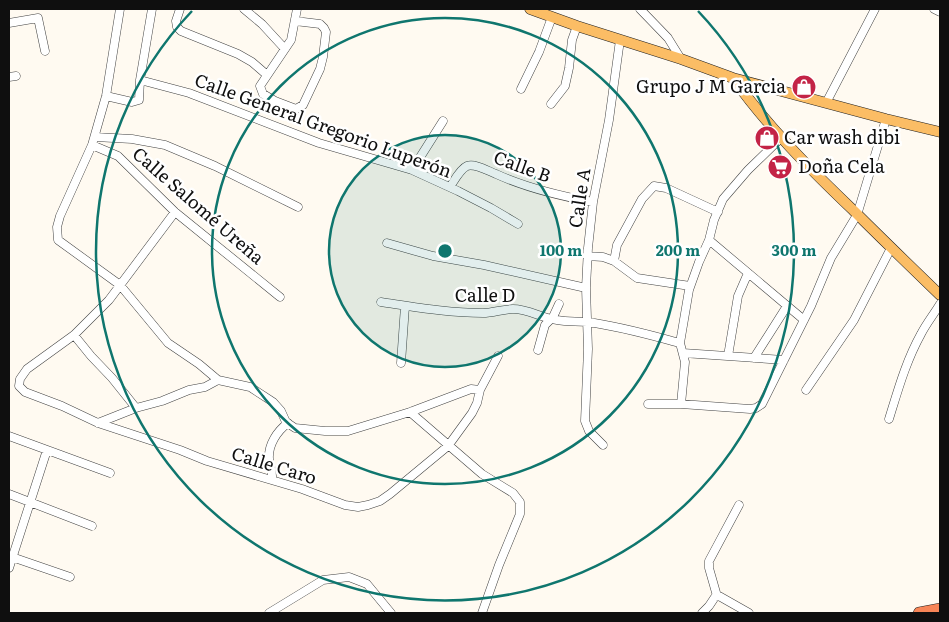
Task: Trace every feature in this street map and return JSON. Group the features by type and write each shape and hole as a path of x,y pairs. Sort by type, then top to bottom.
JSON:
{"highway":[{"path":"919,613 940,609"}],"main road":[{"path":"530,9 733,78 940,132"},
{"path":"733,78 781,138 817,176 940,295"}],"street":[{"path":"36,9 46,51"},
{"path":"120,9 106,96 93,141 60,216 57,227 58,240 120,285 168,343 199,364 218,380 250,388 273,402 288,423 297,428 346,431 410,412 471,389 480,390"},
{"path":"106,96 132,102 139,100 140,80 152,9"},
{"path":"180,9 176,21 177,27 181,31 238,54 252,62 267,75"},
{"path":"244,9 262,24 285,49"},
{"path":"295,22 320,24 326,32 320,69 303,106 296,109 263,94 260,86 291,40 297,9"},
{"path":"640,9 668,38 681,59"},
{"path":"826,103 875,9"},
{"path":"521,89 539,52 552,17"},
{"path":"9,23 38,18"},
{"path":"551,104 565,86 572,40 577,26"},
{"name":"Calle A","path":"603,445 589,431 585,421 588,349 587,256 593,202 609,120 620,40"},
{"name":"Calle General Gregorio Luperón","path":"140,80 190,94 319,143 412,170 450,187 518,224"},
{"path":"648,404 681,404 750,409 762,404 804,320 831,258 857,215 886,119"},
{"path":"412,170 443,121"},
{"path":"681,404 685,362 680,343 690,286 723,199 781,138"},
{"path":"93,141 132,139 164,145 215,166 298,207"},
{"name":"Calle Salomé Ureña","path":"93,141 118,156 175,212 280,297"},
{"name":"Calle B","path":"450,187 463,169 471,165 527,187 593,202"},
{"path":"614,261 617,245 642,199 654,186 666,188 718,212"},
{"path":"136,408 74,335 109,300 175,212"},
{"path":"709,240 804,320"},
{"path":"387,243 433,256 484,265 586,288"},
{"path":"806,390 854,320 891,248"},
{"path":"587,256 603,257 614,261 637,278 690,286"},
{"path":"728,356 738,296 748,273"},
{"name":"Calle D","path":"381,302 440,311 493,313 519,309 559,321 588,322 680,343"},
{"path":"538,350 546,325 553,317 559,304"},
{"path":"889,419 909,358 921,333 940,304"},
{"path":"401,363 405,306"},
{"path":"754,358 787,306"},
{"name":"Calle Caro","path":"74,335 27,370 20,379 19,386 25,392 62,406 98,423 180,450 207,462 302,489 345,505 358,507 380,501 448,446 472,413 480,390 498,356"},
{"path":"683,353 784,360"},
{"path":"98,423 189,390 204,387 218,380"},
{"path":"410,412 482,474 513,493 519,500 520,514 499,564 482,613"},
{"path":"272,480 270,448 278,432 288,423"},
{"path":"9,436 110,473"},
{"path":"9,568 47,450"},
{"path":"9,494 92,526"},
{"path":"717,596 709,568 709,561 739,505"},
{"path":"11,557 70,577"},
{"path":"270,613 323,580 349,577 367,584 391,613"},
{"path":"702,613 717,596"},
{"path":"717,596 749,613"}],"place":[{"name":"Grupo J M Garcia","path":"804,87"},
{"name":"Car wash dibi","path":"767,138"},
{"name":"Doña Cela","path":"780,167"}]}
